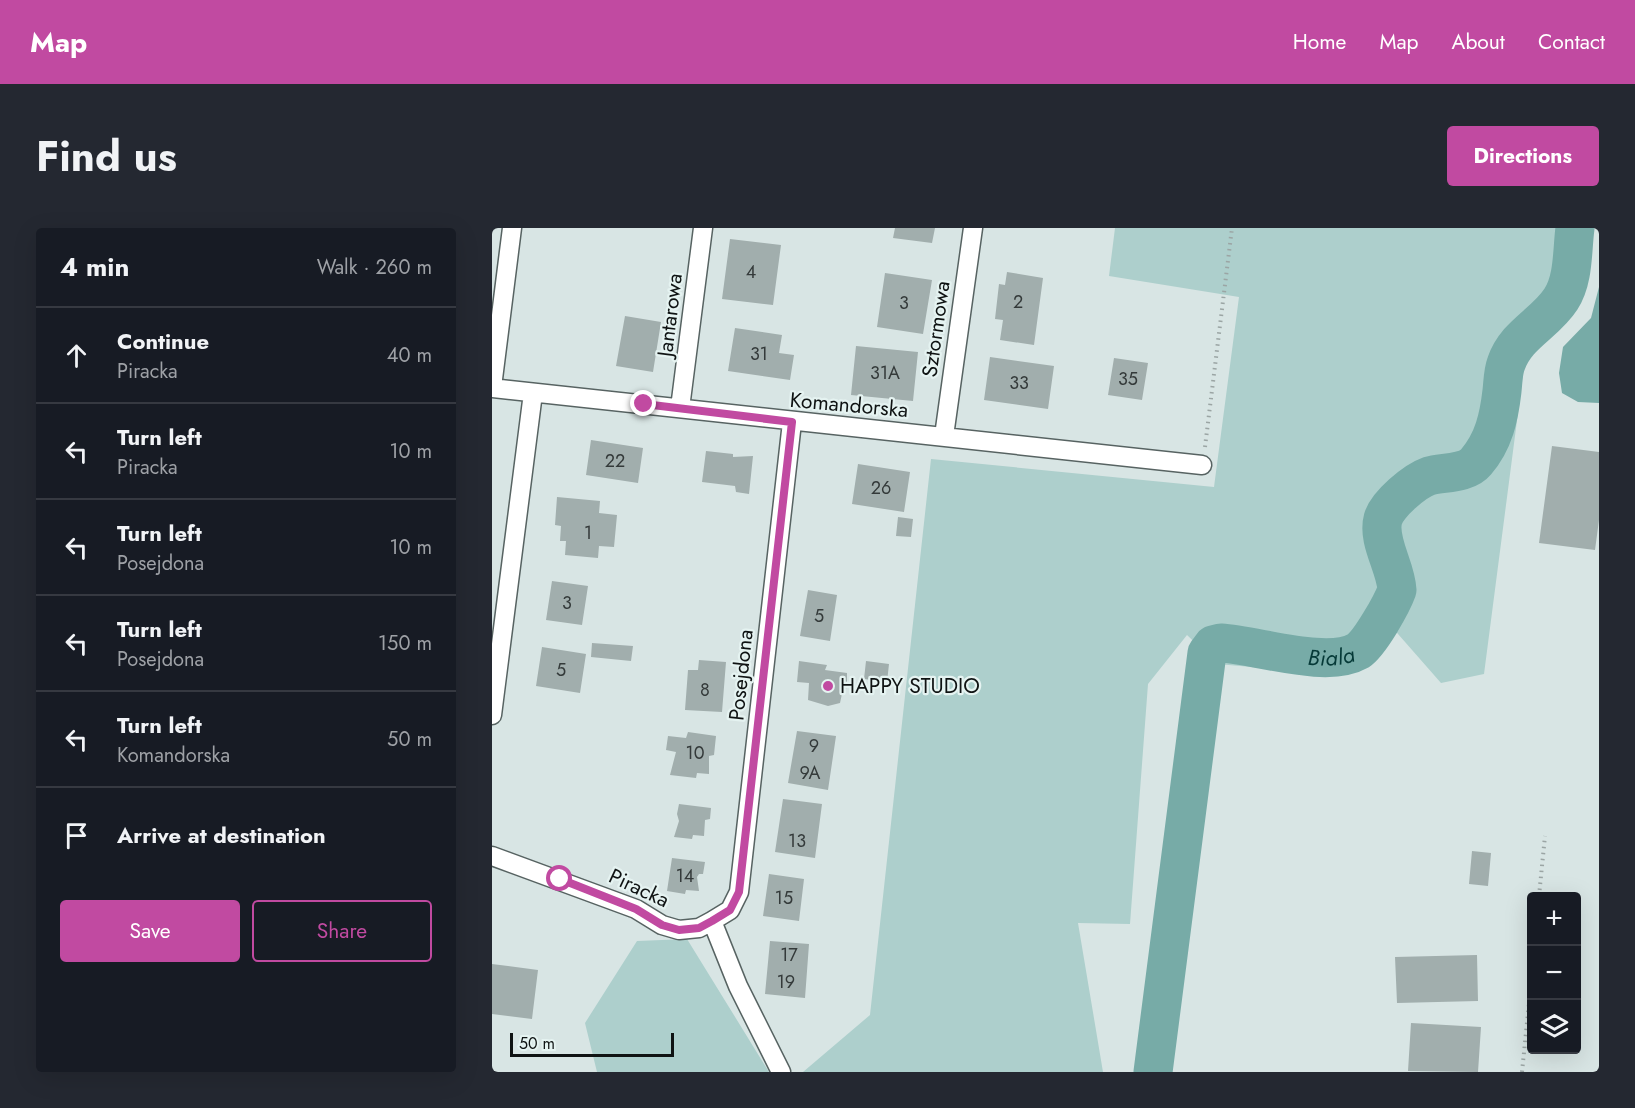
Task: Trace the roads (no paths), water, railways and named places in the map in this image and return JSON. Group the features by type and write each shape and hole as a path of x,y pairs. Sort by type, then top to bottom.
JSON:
{"street":[{"path":"492,388 512,228"},
{"name":"Jantarowa","path":"680,408 703,228"},
{"name":"Sztormowa","path":"944,436 973,228"},
{"name":"Komandorska","path":"492,388 1202,465"},
{"path":"492,715 533,393"},
{"name":"Posejdona","path":"712,921 730,910 739,892 792,422"},
{"name":"Piracka","path":"492,856 636,909 662,925 679,930 699,928 712,921"},
{"path":"712,921 738,986 781,1072"}],"waterway":[{"name":"Biala","path":"1153,1072 1207,653 1213,645 1221,643 1291,655 1329,658 1345,656 1363,647 1380,623 1397,590 1383,536 1383,519 1386,513 1396,500 1416,483 1429,476 1466,469 1472,466 1482,454 1497,419 1504,370 1511,354 1524,337 1554,308 1565,291 1570,274 1575,228"}],"place":[{"name":"HAPPY STUDIO","path":"828,686"}]}
